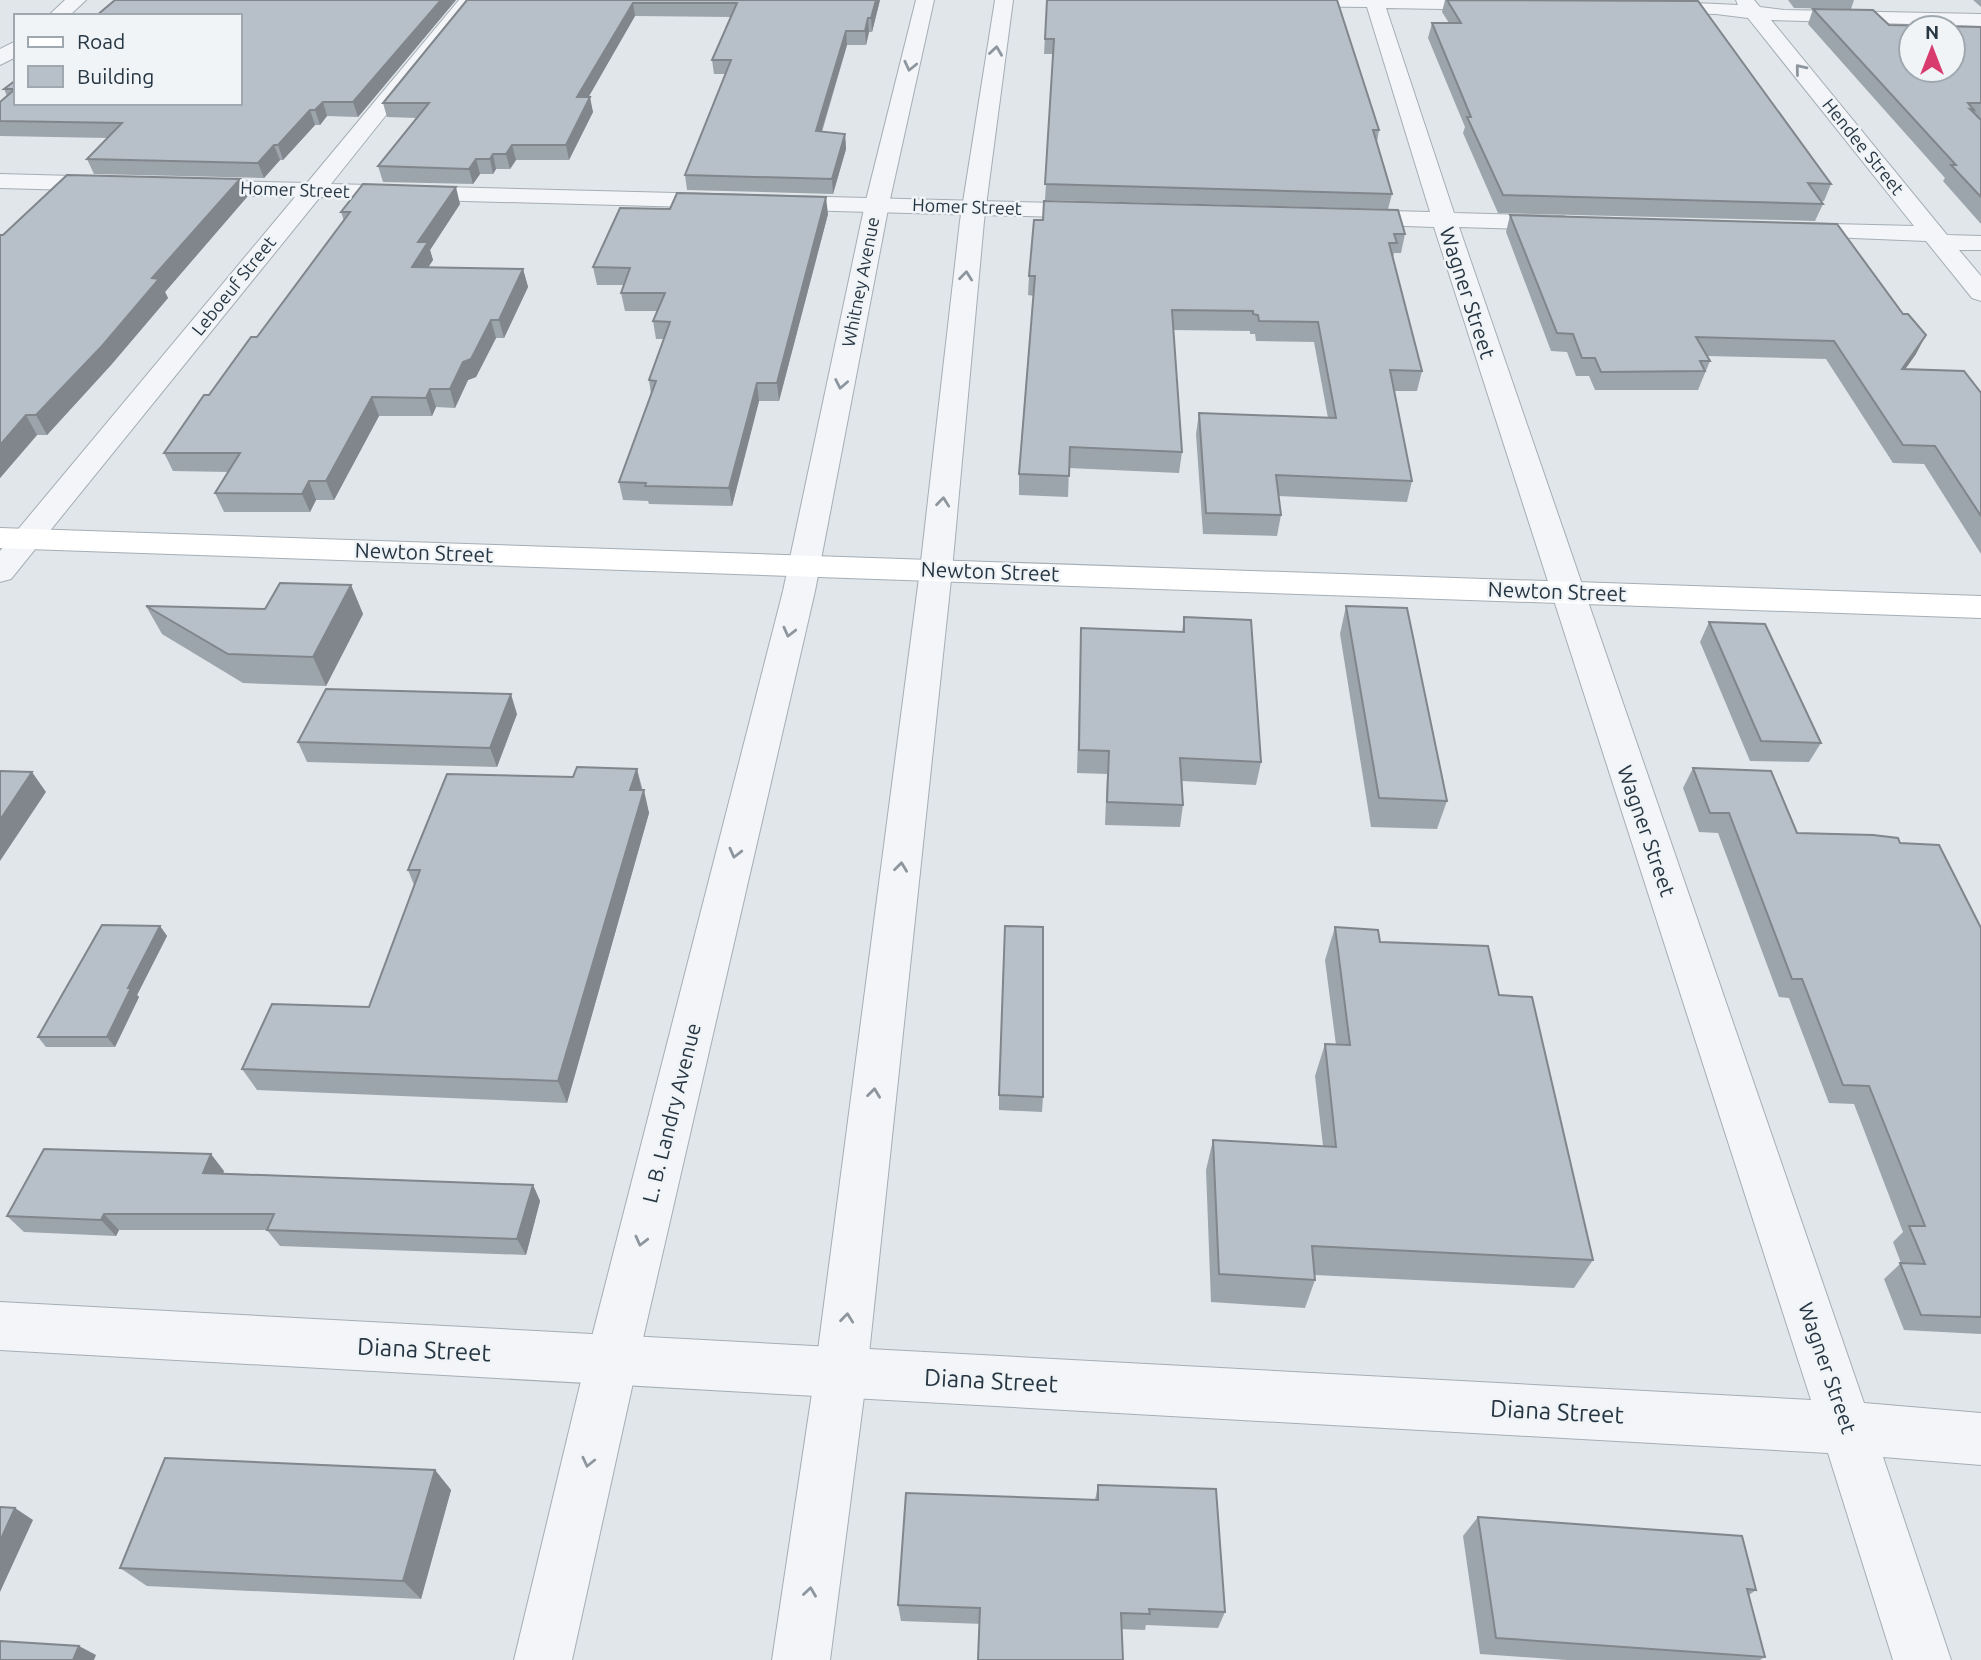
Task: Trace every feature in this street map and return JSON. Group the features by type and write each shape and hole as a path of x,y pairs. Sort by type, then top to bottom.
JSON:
{"main road":[{"name":"Newton Street","path":"14,538 1981,607"}],"street":[{"path":"60,14 77,0"},
{"name":"Leboeuf Street","path":"0,572 14,538 312,191 469,0"},
{"name":"Whitney Avenue","path":"804,566 877,204 925,0"},
{"path":"801,1660 841,1373 936,570 973,207 1004,0"},
{"path":"1276,0 1511,4"},
{"name":"Wagner Street","path":"1375,1 1443,220 1922,1660"},
{"path":"1634,6 1749,5 1784,16 1981,20"},
{"name":"Hendee Street","path":"1749,5 1981,293"},
{"path":"0,181 135,185"},
{"name":"Homer Street","path":"163,186 1114,211"},
{"path":"1320,216 1580,224"},
{"path":"1770,229 1981,243"},
{"name":"L. B. Landry Avenue","path":"543,1660 612,1360 804,566"},
{"name":"Diana Street","path":"0,1326 1847,1428 1981,1439"}],"building":[{"path":"115,0 441,0 353,102 323,102 315,110 310,110 258,163 87,159 122,123 0,121 0,102 14,90 14,105 242,105 242,14 98,14"},
{"path":"467,0 876,0 865,31 846,31 816,131 845,134 832,179 685,175 731,60 712,60 737,3 633,3 577,97 590,97 566,145 512,145 506,154 493,154 490,159 476,159 469,169 378,166 429,103 383,103"},
{"path":"1047,0 1337,0 1379,130 1373,130 1392,194 1045,184 1054,39 1045,39"},
{"path":"1447,0 1698,1 1831,184 1808,183 1823,204 1503,195 1467,117 1471,117 1432,23 1461,23"},
{"path":"1813,9 1873,10 1889,25 1897,25 1897,84 1967,84 1967,27 1981,27 1981,103 1968,103 1981,120 1981,197 1951,165 1956,165"},
{"path":"14,82 14,89 4,89"},
{"path":"67,175 240,179 152,278 159,279 102,346 36,415 26,415 0,445 0,235"},
{"path":"363,184 456,187 418,242 428,242 412,267 523,269 499,320 491,320 471,359 463,362 450,389 430,389 426,398 372,397 326,481 309,481 302,494 215,493 240,453 164,453 204,395 209,395 251,337 257,337 350,212 341,212"},
{"path":"677,193 826,197 777,383 757,383 729,488 645,486 646,483 619,482 656,381 649,380 670,322 653,321 665,293 621,293 630,268 593,267 620,208 670,209"},
{"path":"1044,201 1398,210 1405,234 1394,234 1397,243 1389,243 1422,371 1390,370 1412,481 1276,475 1281,515 1206,513 1199,413 1336,418 1318,322 1259,321 1258,315 1253,314 1253,311 1172,310 1182,452 1070,447 1069,476 1019,474 1035,276 1029,276 1034,220 1043,220"},
{"path":"1510,215 1837,224 1903,314 1908,314 1926,335 1902,369 1964,371 1981,393 1981,516 1935,446 1903,445 1834,341 1696,337 1710,361 1700,361 1705,371 1601,372 1595,358 1582,358 1573,334 1557,333"},
{"path":"280,583 351,585 313,657 228,654 146,606 265,609"},
{"path":"1346,606 1407,608 1447,801 1379,798"},
{"path":"1184,617 1251,620 1261,762 1180,758 1183,805 1107,802 1109,751 1079,750 1081,628 1184,632"},
{"path":"1709,622 1765,624 1821,743 1761,741"},
{"path":"326,689 511,694 490,748 298,742"},
{"path":"577,767 637,769 630,790 644,790 558,1081 242,1069 272,1004 369,1007 420,870 408,870 447,774 573,777"},
{"path":"1693,768 1771,771 1797,833 1873,835 1898,838 1900,843 1939,845 1981,928 1981,1317 1921,1315 1900,1263 1925,1264 1909,1226 1925,1226 1869,1086 1843,1085 1802,979 1792,979 1729,813 1710,813"},
{"path":"0,771 32,772 0,820"},
{"path":"102,925 160,926 128,988 131,988 107,1037 38,1037"},
{"path":"1005,926 1043,927 1043,1097 999,1095"},
{"path":"1335,927 1378,930 1380,942 1488,946 1499,995 1532,997 1593,1260 1312,1246 1315,1280 1219,1274 1213,1140 1336,1147 1325,1044 1350,1045"},
{"path":"44,1149 211,1154 203,1173 533,1185 517,1239 267,1230 274,1214 104,1214 101,1220 7,1216"},
{"path":"165,1458 435,1470 403,1581 120,1568"},
{"path":"1098,1485 1216,1489 1225,1612 1149,1609 1150,1614 1121,1613 1123,1660 978,1660 980,1608 898,1605 906,1493 1098,1500"},
{"path":"0,1507 15,1508 0,1541"},
{"path":"1478,1517 1742,1536 1756,1590 1747,1589 1765,1657 1496,1638"},
{"path":"0,1641 79,1646 73,1660 0,1660"}]}
